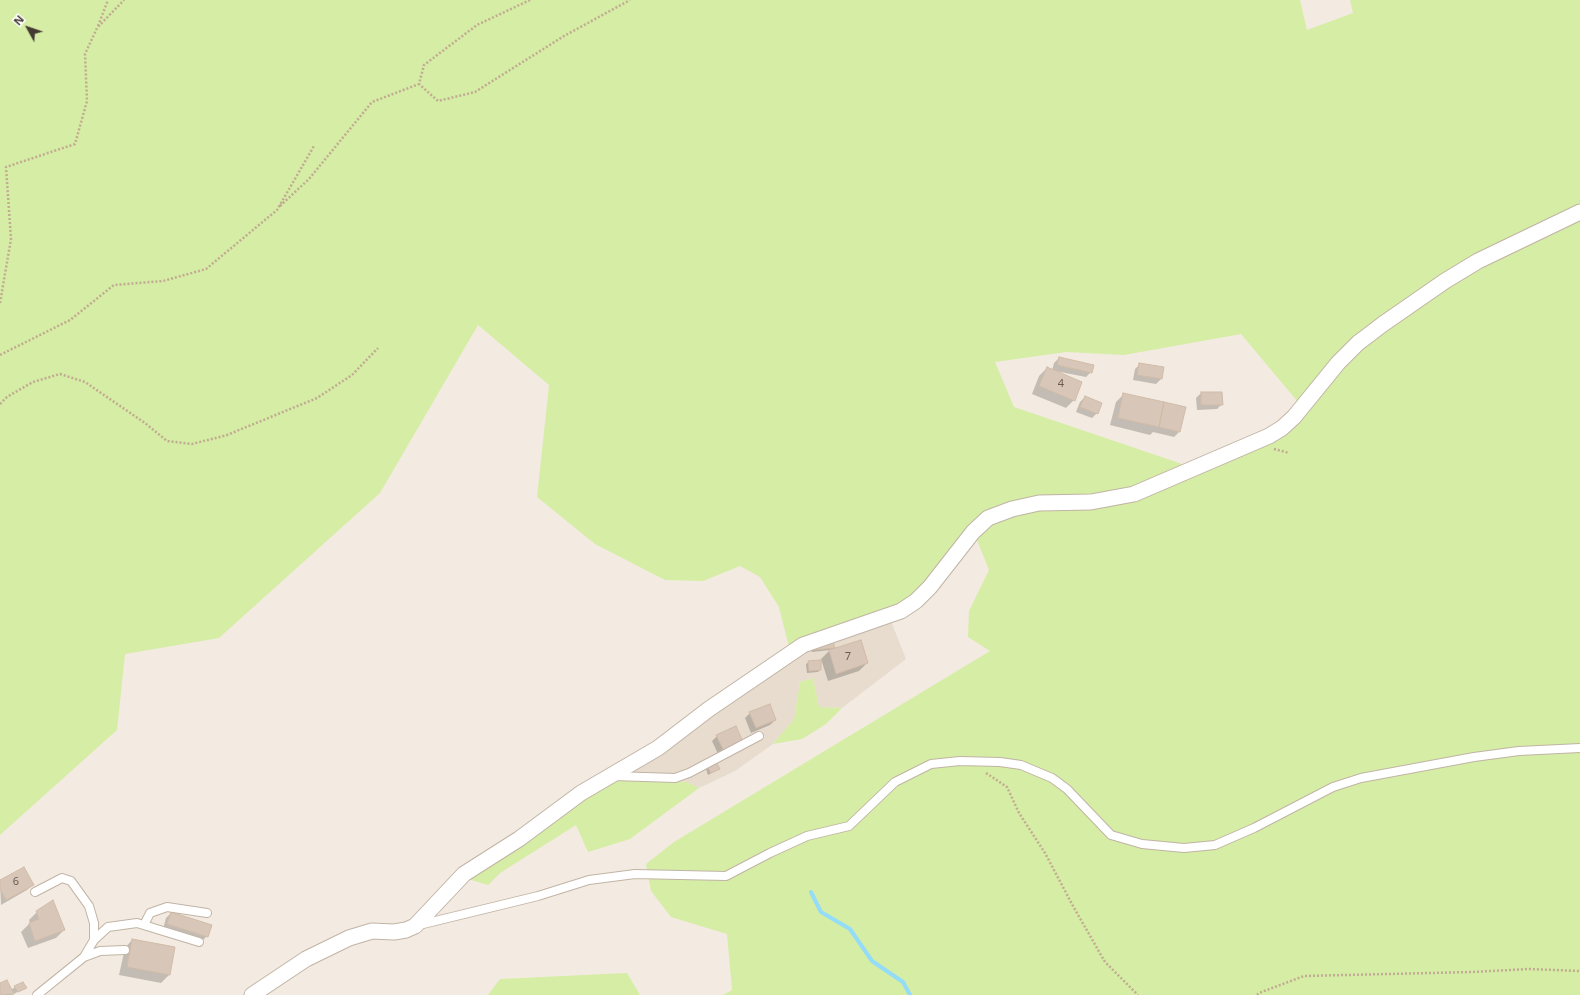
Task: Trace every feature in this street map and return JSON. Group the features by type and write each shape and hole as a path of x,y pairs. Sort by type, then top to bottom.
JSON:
{"street":[{"path":"252,995 306,959 350,938 372,932 400,931 415,926 464,874 519,839 581,793 658,748 709,709 803,645 906,608 916,601 930,587 973,532 988,518 1012,509 1039,503 1091,502 1134,494 1269,436 1282,428 1294,417 1338,363 1358,343 1383,324 1444,281 1478,262 1580,212"}],"lane":[{"path":"608,776 624,778 674,778 689,773 759,736"},
{"path":"415,926 538,896 589,880 635,874 726,876 807,836 849,826 895,782 931,764 960,761 1000,762 1021,765 1052,778 1067,789 1111,835 1142,844 1184,848 1214,845 1295,809 1333,787 1361,778 1519,751 1580,748"},
{"path":"35,892 62,878 71,880 88,906 94,923 94,940"},
{"path":"144,925 150,913 168,907 207,913"},
{"path":"84,957 94,940 108,927 137,923 199,942"},
{"path":"36,994 84,957 100,951 124,950"}],"path":[{"path":"0,303 11,239 6,167 75,144 87,102 85,54 108,0"},
{"path":"97,28 124,0"},
{"path":"419,84 424,65 477,25 530,0"},
{"path":"419,84 438,101 475,92 564,36 630,0"},
{"path":"0,355 70,320 114,285 163,281 206,269 277,210 309,179 372,102 419,84"},
{"path":"277,210 314,146"},
{"path":"0,404 7,397 33,382 60,374 85,382 146,423 167,441 192,444 227,435 316,398 352,375 378,348"},
{"path":"982,771 1007,787 1019,813 1045,853 1105,962 1138,995"},
{"path":"1257,995 1304,976 1472,972 1529,969 1580,971"}],"shaded area":[{"path":"887,611 906,659 842,708 819,707 813,678 800,682 794,719 773,744 735,771 699,788 687,782 635,780 610,782 775,661"}],"green space":[{"path":"0,0 1300,0 1307,30 1353,13 1350,0 1580,0 1580,208 1447,273 1298,402 1241,334 1124,355 1066,352 995,362 1014,407 1188,466 1125,492 997,510 945,559 907,602 789,647 779,607 760,577 740,566 703,581 665,580 595,544 537,497 549,385 478,325 380,493 219,638 125,654 117,730 0,835"},
{"path":"1580,216 1580,995 723,995 732,990 727,934 671,917 651,891 646,864 674,842 990,651 968,637 969,611 989,570 975,535 983,527 1018,511 1090,505 1261,444 1338,366 1462,275"},
{"path":"813,678 819,707 842,708 826,724 802,739 773,744 794,719 800,682"},
{"path":"635,780 687,782 699,788 630,839 588,852 576,825 500,873 488,885 465,878 610,782"},
{"path":"627,973 640,995 488,995 500,979"}],"building":[{"path":"1059,357 1094,365 1092,373 1057,365"},
{"path":"1139,363 1164,367 1162,379 1137,375"},
{"path":"1047,367 1082,382 1075,401 1039,386"},
{"path":"1201,392 1222,392 1223,405 1201,405"},
{"path":"1123,393 1164,402 1159,427 1118,418"},
{"path":"1085,396 1102,403 1098,414 1080,407"},
{"path":"1164,402 1186,407 1180,432 1159,427"},
{"path":"832,639 835,648 814,650 813,646"},
{"path":"861,640 868,663 836,674 829,650"},
{"path":"821,660 821,670 809,671 808,661"},
{"path":"770,704 776,720 756,728 749,712"},
{"path":"736,726 743,742 724,751 716,735"},
{"path":"716,762 720,769 711,773 707,766"},
{"path":"24,867 34,885 6,900 0,889 0,880"},
{"path":"53,900 65,930 35,941 29,923 39,919 36,911"},
{"path":"171,912 212,925 208,937 167,924"},
{"path":"132,939 175,947 170,975 127,967"},
{"path":"7,980 14,994 0,995 0,983"},
{"path":"23,982 27,988 18,992 14,986"}],"waterway":[{"path":"811,892 821,912 850,929 872,961 903,982 910,995"}]}
